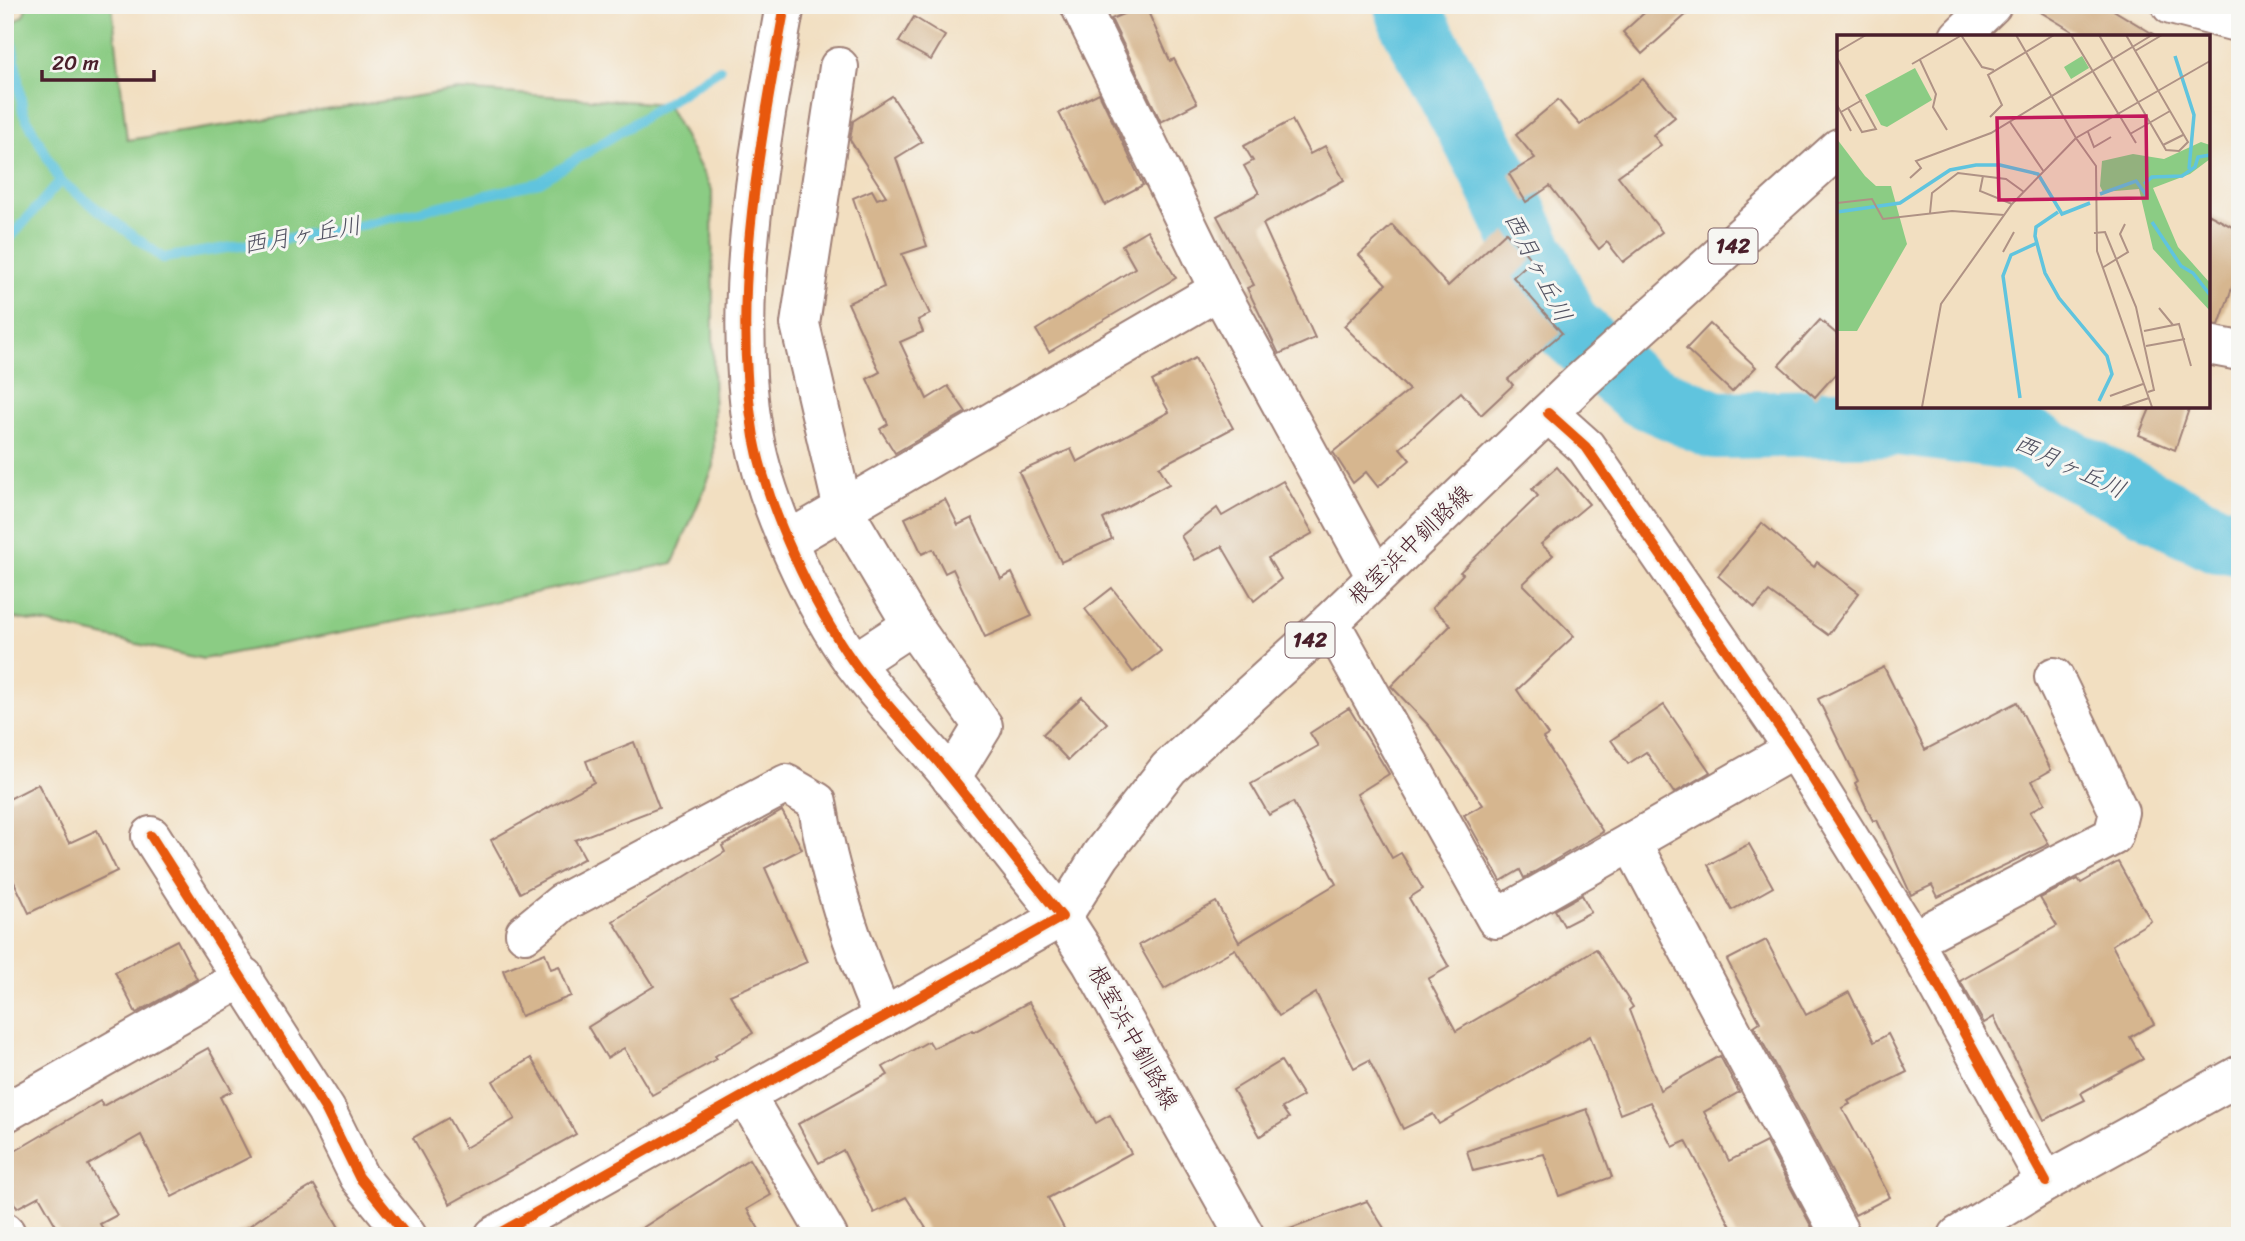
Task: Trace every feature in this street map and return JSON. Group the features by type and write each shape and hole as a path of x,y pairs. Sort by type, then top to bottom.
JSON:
{"street":[{"path":"494,1236 746,1097 1062,917 951,778 854,663 808,583 768,490 754,436 745,323 755,197 785,5"},
{"path":"1080,5 1219,290 1376,577"},
{"path":"1961,35 1992,5"},
{"path":"2171,5 2240,23"},
{"path":"839,66 800,324 843,509 912,625 983,726 951,778"},
{"name":"根室浜中釧路線","path":"1245,1236 1091,962 1062,917 1101,855 1169,768 1330,622 1581,381 1627,343 1837,150"},
{"path":"789,540 1219,290"},
{"path":"745,323 800,324"},
{"path":"2210,345 2240,351"},
{"path":"1548,413 1586,447 1794,749 1913,940 2046,1182"},
{"path":"1330,622 1496,919 1794,749"},
{"path":"854,663 912,625"},
{"path":"1913,940 2113,836 2119,812 2054,677"},
{"path":"524,933 562,903 786,784 817,802 826,859 856,954 883,1017"},
{"path":"151,836 244,977 326,1110 359,1177 407,1236"},
{"path":"1631,842 1841,1236"},
{"path":"5,1113 244,977"},
{"path":"1958,1236 2046,1182 2240,1075"},
{"path":"746,1097 828,1236"}],"green space":[{"path":"27,5 112,5 127,140 458,90 667,104 712,190 714,466 673,563 446,612 203,659 45,623 5,617 5,29 23,16"}],"building":[{"path":"1145,5 1170,61 1174,59 1197,103 1161,122 1111,19"},
{"path":"1653,5 1697,5 1642,54 1623,32"},
{"path":"2029,5 2105,5 2155,35 2079,35"},
{"path":"914,17 945,36 931,60 899,42"},
{"path":"1643,79 1675,117 1653,135 1661,145 1618,176 1662,232 1623,262 1607,242 1599,249 1550,186 1526,202 1509,174 1535,158 1516,135 1558,100 1580,125"},
{"path":"1099,93 1143,185 1105,205 1059,113"},
{"path":"892,96 922,142 896,158 927,246 902,254 930,314 918,320 923,332 900,342 927,399 948,386 966,412 895,453 880,429 888,424 867,379 880,372 848,303 884,287 853,198 872,190 877,199 886,196 850,140 853,121"},
{"path":"1292,120 1310,154 1325,146 1344,180 1263,224 1315,338 1279,354 1247,288 1254,285 1217,216 1259,193 1244,166 1253,161 1244,146"},
{"path":"2210,215 2240,231 2240,265 2219,325 2210,324"},
{"path":"1392,225 1448,286 1506,232 1532,260 1513,277 1562,333 1508,379 1513,385 1481,415 1461,392 1400,448 1410,460 1378,487 1366,472 1353,483 1333,452 1409,390 1344,326 1386,284 1359,255"},
{"path":"1147,230 1176,278 1049,352 1036,330 1135,268 1122,245"},
{"path":"1820,320 1837,334 1837,372 1815,397 1779,365"},
{"path":"1710,324 1756,367 1732,392 1686,349"},
{"path":"1195,358 1233,428 1159,467 1169,484 1103,519 1112,539 1061,562 1019,472 1071,449 1077,462 1169,412 1152,381"},
{"path":"2150,408 2189,408 2175,450 2139,435"},
{"path":"1557,467 1589,504 1541,544 1553,555 1523,584 1574,636 1517,690 1548,735 1543,738 1603,832 1524,878 1520,870 1501,881 1464,815 1483,805 1429,726 1391,686 1451,625 1432,608 1463,574 1460,572 1538,496 1532,489"},
{"path":"1283,481 1313,533 1268,558 1281,579 1254,601 1222,546 1195,560 1181,536 1217,508 1222,516"},
{"path":"945,499 958,525 972,518 1001,579 1012,573 1032,616 985,637 953,569 945,573 933,549 922,554 905,518"},
{"path":"1762,523 1814,567 1817,562 1859,593 1828,635 1769,592 1755,608 1718,576"},
{"path":"1112,588 1161,651 1133,672 1085,609"},
{"path":"1884,667 1925,750 2017,702 2051,770 2032,781 2045,803 2030,812 2049,844 1938,897 1932,885 1911,895 1877,820 1873,821 1855,783 1858,781 1818,699"},
{"path":"1082,697 1107,723 1068,760 1043,734"},
{"path":"1664,705 1710,772 1674,793 1646,752 1628,764 1611,740"},
{"path":"1349,708 1389,774 1357,794 1392,858 1401,853 1423,889 1409,898 1449,967 1428,979 1456,1031 1596,949 1633,1007 1629,1010 1660,1090 1720,1056 1739,1092 1704,1112 1729,1161 1766,1142 1816,1235 1736,1236 1686,1141 1673,1147 1650,1102 1620,1114 1590,1036 1439,1124 1433,1114 1403,1129 1369,1060 1354,1068 1316,993 1279,1016 1235,949 1164,989 1139,945 1216,902 1239,942 1336,884 1293,802 1269,815 1251,784 1318,746 1310,733"},
{"path":"634,742 659,808 575,840 585,858 520,893 491,840 594,782 586,761"},
{"path":"38,784 69,843 97,830 117,871 29,913 5,863 5,801"},
{"path":"782,811 802,849 765,868 807,962 730,995 753,1033 715,1056 717,1059 652,1095 624,1048 607,1058 588,1027 654,986 613,921 725,852 722,846"},
{"path":"1749,844 1773,887 1732,910 1708,865"},
{"path":"2118,862 2151,921 2112,945 2154,1024 2130,1037 2143,1059 2081,1093 2085,1100 2044,1120 1994,1017 1984,1023 1960,981 2057,926 2040,898 2078,879 2081,883"},
{"path":"1582,895 1591,912 1564,926 1555,910"},
{"path":"177,940 197,979 136,1013 115,972"},
{"path":"1766,940 1806,1015 1849,992 1874,1042 1888,1034 1907,1072 1848,1101 1850,1104 1842,1108 1890,1197 1855,1215 1754,1026 1760,1022 1727,960"},
{"path":"545,953 551,969 559,966 571,996 521,1016 503,970"},
{"path":"1029,1002 1096,1123 1110,1115 1131,1153 1048,1198 1068,1236 931,1236 906,1197 874,1213 843,1150 819,1163 798,1124 888,1075 883,1067 929,1041 933,1048 973,1030 974,1032"},
{"path":"208,1048 232,1091 220,1097 250,1157 172,1197 141,1135 88,1165 117,1215 100,1224 107,1236 62,1236 39,1196 17,1208 5,1187 5,1157 100,1101 103,1106"},
{"path":"531,1058 576,1134 450,1204 413,1138 448,1118 465,1148 515,1119 493,1081"},
{"path":"1281,1061 1303,1096 1282,1108 1289,1118 1260,1136 1233,1090"},
{"path":"1587,1109 1612,1177 1559,1196 1544,1154 1473,1171 1467,1151"},
{"path":"749,1159 771,1195 747,1209 763,1236 630,1236"},
{"path":"314,1185 344,1236 235,1236 269,1212"},
{"path":"1367,1201 1389,1236 1283,1236 1282,1232"}],"waterway":[{"name":"西月ヶ丘川","path":"6,5 23,112 60,181 163,258 341,230 540,182 720,69"},
{"name":"西月ヶ丘川","path":"1408,5 1414,24 1490,164 1566,326 1639,392 1715,425 1899,422 2020,438 2218,539 2240,540"},
{"path":"5,244 60,181"}],"cycle path":[{"path":"494,1236 1062,917 950,776 865,678 838,640 793,555 769,494 754,437 747,383 745,329 751,220 785,5"},
{"path":"1548,413 1586,447 1794,749 1913,940 2046,1182"},
{"path":"151,836 326,1110 359,1177 407,1236"}]}
